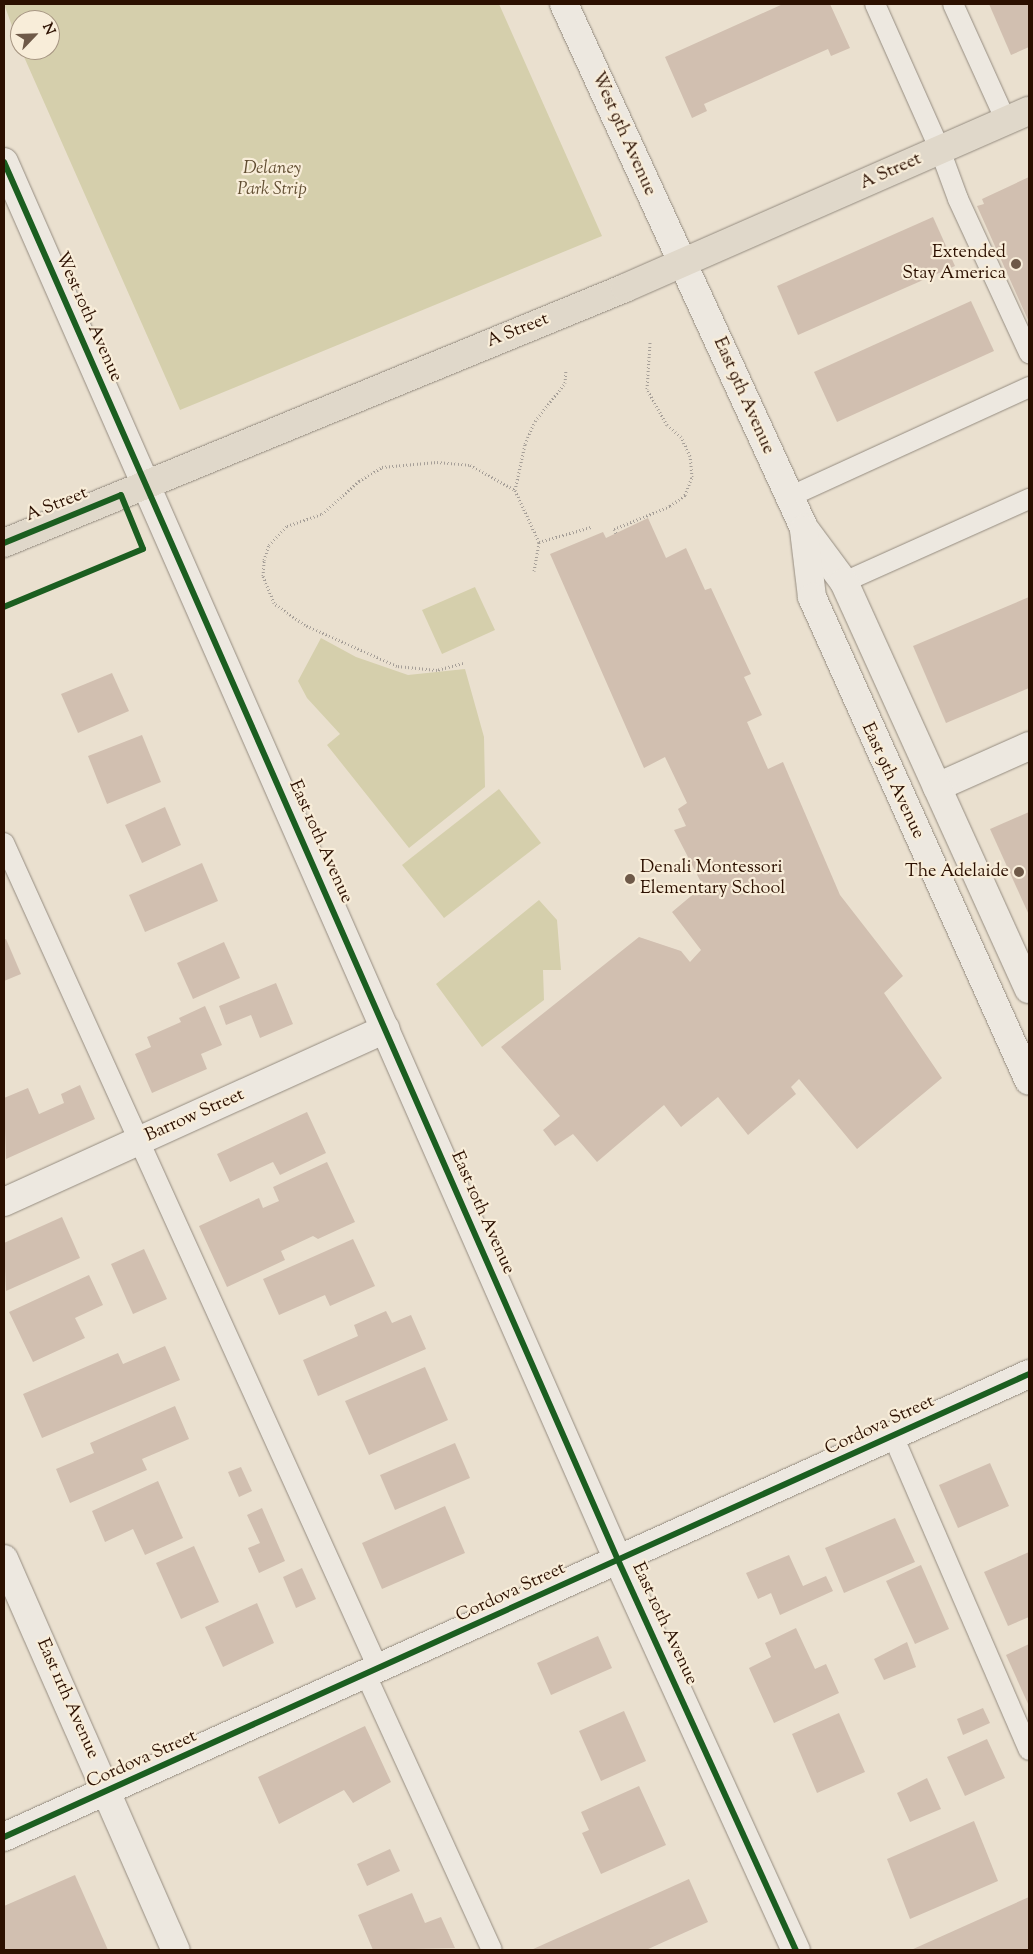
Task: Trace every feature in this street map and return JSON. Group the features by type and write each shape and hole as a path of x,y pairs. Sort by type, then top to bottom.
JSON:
{"main road":[{"name":"A Street","path":"4,543 682,264 1018,116"}],"street":[{"name":"West 9th Avenue","path":"564,4 682,264"},
{"name":"West 10th Avenue","path":"4,162 146,485"},
{"name":"East 9th Avenue","path":"682,264 804,528 844,582 1029,989"},
{"name":"East 10th Avenue","path":"146,485 618,1560 796,1950"},
{"name":"East 9th Avenue","path":"804,528 812,597 1029,1081"},
{"path":"937,787 1029,746"},
{"name":"Barrow Street","path":"4,1202 386,1029"},
{"name":"Cordova Street","path":"4,1837 373,1672 1029,1374"},
{"name":"East 11th Avenue","path":"4,1559 109,1791 176,1950"}],"lane":[{"path":"875,4 940,150 958,199 1029,353"},
{"path":"953,4 1018,116"},
{"path":"789,497 1029,387"},
{"path":"844,582 1029,499"},
{"path":"4,844 373,1672 492,1950"},
{"path":"893,1436 1029,1750"}],"path":[{"path":"616,533 614,529 670,506 685,495 692,477 690,456 681,437 667,425 647,389 650,342"},
{"path":"534,571 539,542 515,490 524,444 535,421 564,383 566,370"},
{"path":"463,664 437,670 397,666 306,625 274,603 263,576 264,560 269,545 287,526 322,514 359,482 382,467 437,462 470,465 515,490"},
{"path":"539,542 592,527"}],"green space":[{"name":"Delaney Park Strip","path":"4,4 499,4 602,236 180,410 25,60 60,60 60,10 10,10 10,20"},
{"path":"475,587 495,630 442,654 422,610"},
{"path":"321,638 356,657 408,675 465,669 484,737 485,787 409,848 327,745 340,734 307,698 298,681"},
{"path":"499,789 541,843 444,918 402,865"},
{"path":"539,900 557,920 561,970 543,970 544,1000 482,1047 436,984"}],"building":[{"path":"783,4 830,4 850,48 831,56 828,49 704,104 707,111 692,118 665,57"},
{"path":"989,4 1029,4 1029,47 1011,55"},
{"name":"Extended Stay America","path":"1029,177 1029,322 977,206 984,204 982,199"},
{"path":"933,217 955,266 798,335 777,286"},
{"path":"971,301 994,351 837,422 814,372"},
{"name":"Denali Montessori Elementary School","path":"648,518 666,558 686,548 705,590 711,588 751,674 744,677 762,715 747,722 768,769 783,762 840,895 903,976 884,993 942,1078 857,1149 799,1079 791,1087 796,1094 748,1135 718,1097 681,1127 664,1105 597,1162 573,1134 555,1146 543,1130 560,1116 501,1047 639,937 681,951 690,962 701,950 672,912 703,886 674,830 686,826 678,809 687,803 665,757 644,768 550,554 603,532 606,538"},
{"path":"1029,597 1029,688 946,723 913,646"},
{"path":"112,673 129,711 78,733 61,694"},
{"path":"142,735 161,782 107,804 88,756"},
{"path":"165,807 181,845 142,863 125,825"},
{"name":"The Adelaide","path":"1029,812 1029,915 990,829"},
{"path":"202,863 218,901 145,932 129,895"},
{"path":"6,939 21,974 4,981 4,940"},
{"path":"224,942 240,978 193,999 177,963"},
{"path":"276,983 293,1024 260,1038 251,1015 226,1025 219,1006"},
{"path":"205,1006 222,1045 201,1054 207,1069 152,1093 135,1054 151,1047 147,1037 181,1022 179,1018"},
{"path":"80,1085 95,1119 6,1159 4,1098 28,1088 39,1114 64,1103 61,1094"},
{"path":"307,1112 326,1153 280,1175 273,1162 230,1182 217,1154"},
{"path":"327,1162 355,1222 318,1239 313,1236 281,1251 285,1260 227,1287 199,1226 259,1198 263,1208 279,1201 273,1187"},
{"path":"62,1217 80,1258 6,1291 4,1243"},
{"path":"353,1239 375,1286 330,1306 325,1295 279,1315 263,1279"},
{"path":"144,1249 167,1299 133,1314 111,1264"},
{"path":"89,1275 103,1305 75,1318 85,1338 33,1362 9,1312"},
{"path":"386,1311 392,1323 411,1315 426,1349 318,1396 303,1360 358,1336 354,1325"},
{"path":"165,1346 180,1380 42,1438 23,1394 118,1353 123,1364"},
{"path":"425,1367 448,1420 369,1455 345,1401"},
{"path":"175,1406 189,1439 142,1459 147,1470 70,1503 56,1469 94,1453 90,1443"},
{"path":"455,1443 470,1478 395,1510 380,1475"},
{"path":"990,1463 1009,1506 958,1528 939,1485"},
{"path":"241,1467 252,1491 239,1497 228,1472"},
{"path":"158,1481 183,1538 145,1555 133,1529 105,1542 92,1511"},
{"path":"445,1506 465,1553 382,1589 362,1543"},
{"path":"262,1508 285,1561 259,1573 248,1548 260,1543 247,1515"},
{"path":"895,1518 915,1562 844,1593 825,1548"},
{"path":"194,1546 219,1602 181,1619 156,1563"},
{"path":"1029,1552 1029,1617 1008,1626 984,1572"},
{"path":"789,1555 803,1586 826,1576 833,1591 780,1615 771,1593 758,1599 746,1573"},
{"path":"921,1565 949,1629 915,1644 886,1581"},
{"path":"302,1568 316,1599 296,1608 283,1577"},
{"path":"257,1603 274,1643 223,1667 205,1627"},
{"path":"796,1628 815,1669 826,1664 839,1693 774,1723 749,1668 771,1657 765,1643"},
{"path":"598,1636 612,1668 551,1695 537,1663"},
{"path":"907,1642 916,1667 884,1680 874,1659"},
{"path":"1029,1644 1029,1706 1006,1655"},
{"path":"983,1708 990,1723 963,1735 957,1719"},
{"path":"624,1711 646,1761 601,1781 579,1731"},
{"path":"839,1713 865,1772 817,1793 792,1734"},
{"path":"365,1726 391,1782 353,1803 344,1790 279,1824 258,1777"},
{"path":"987,1739 1005,1778 965,1796 947,1757"},
{"path":"927,1778 941,1809 910,1822 897,1793"},
{"path":"639,1786 666,1845 601,1874 582,1833 589,1830 581,1812"},
{"path":"974,1821 998,1881 910,1919 887,1859"},
{"path":"390,1849 400,1871 367,1886 357,1864"},
{"path":"75,1875 108,1950 4,1950 4,1906"},
{"path":"689,1879 708,1922 646,1950 531,1950"},
{"path":"412,1893 425,1923 441,1917 455,1948 373,1950 358,1915"},
{"path":"1029,1897 1029,1950 911,1950"}],"cycle path":[{"path":"4,162 618,1560 796,1950"},
{"path":"4,543 121,495 143,549 4,607"},
{"path":"4,1837 1029,1374"}],"place":[{"name":"Extended Stay America","path":"1016,264"},
{"name":"The Adelaide","path":"1019,872"},
{"name":"Denali Montessori Elementary School","path":"630,879"}]}
